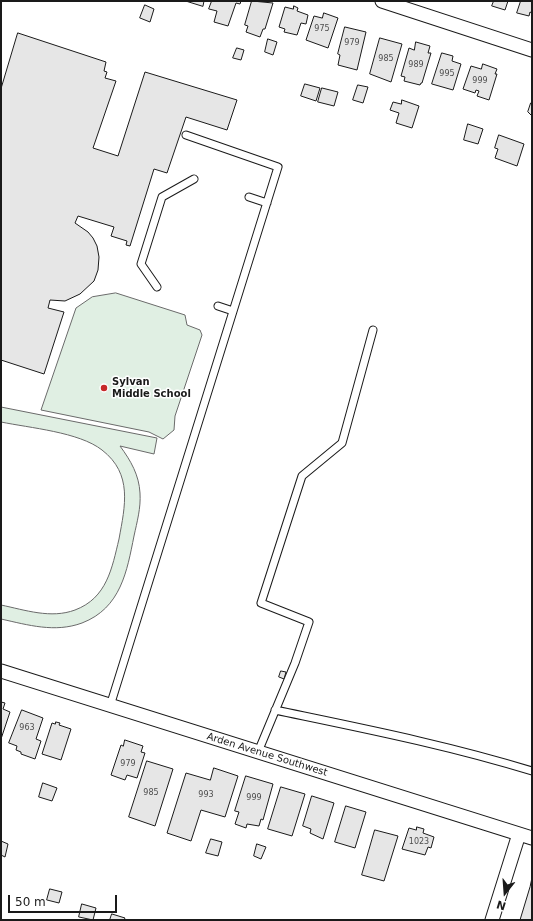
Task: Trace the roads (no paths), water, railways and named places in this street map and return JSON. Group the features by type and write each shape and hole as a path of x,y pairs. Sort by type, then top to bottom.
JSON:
{"street":[{"path":"382,1 532,50"},
{"name":"Arden Avenue Southwest","path":"1,671 526,836"},
{"path":"492,920 526,836"}],"lane":[{"path":"110,706 278,167 186,135"},
{"path":"157,288 140,264 162,197 194,179"},
{"path":"249,198 267,203"},
{"path":"218,306 233,311"},
{"path":"258,752 295,663 308,622 261,603 302,476 342,443 373,330"},
{"path":"275,710 424,742 532,771"}],"place":[{"name":"Sylvan Middle School","path":"104,388"}]}
